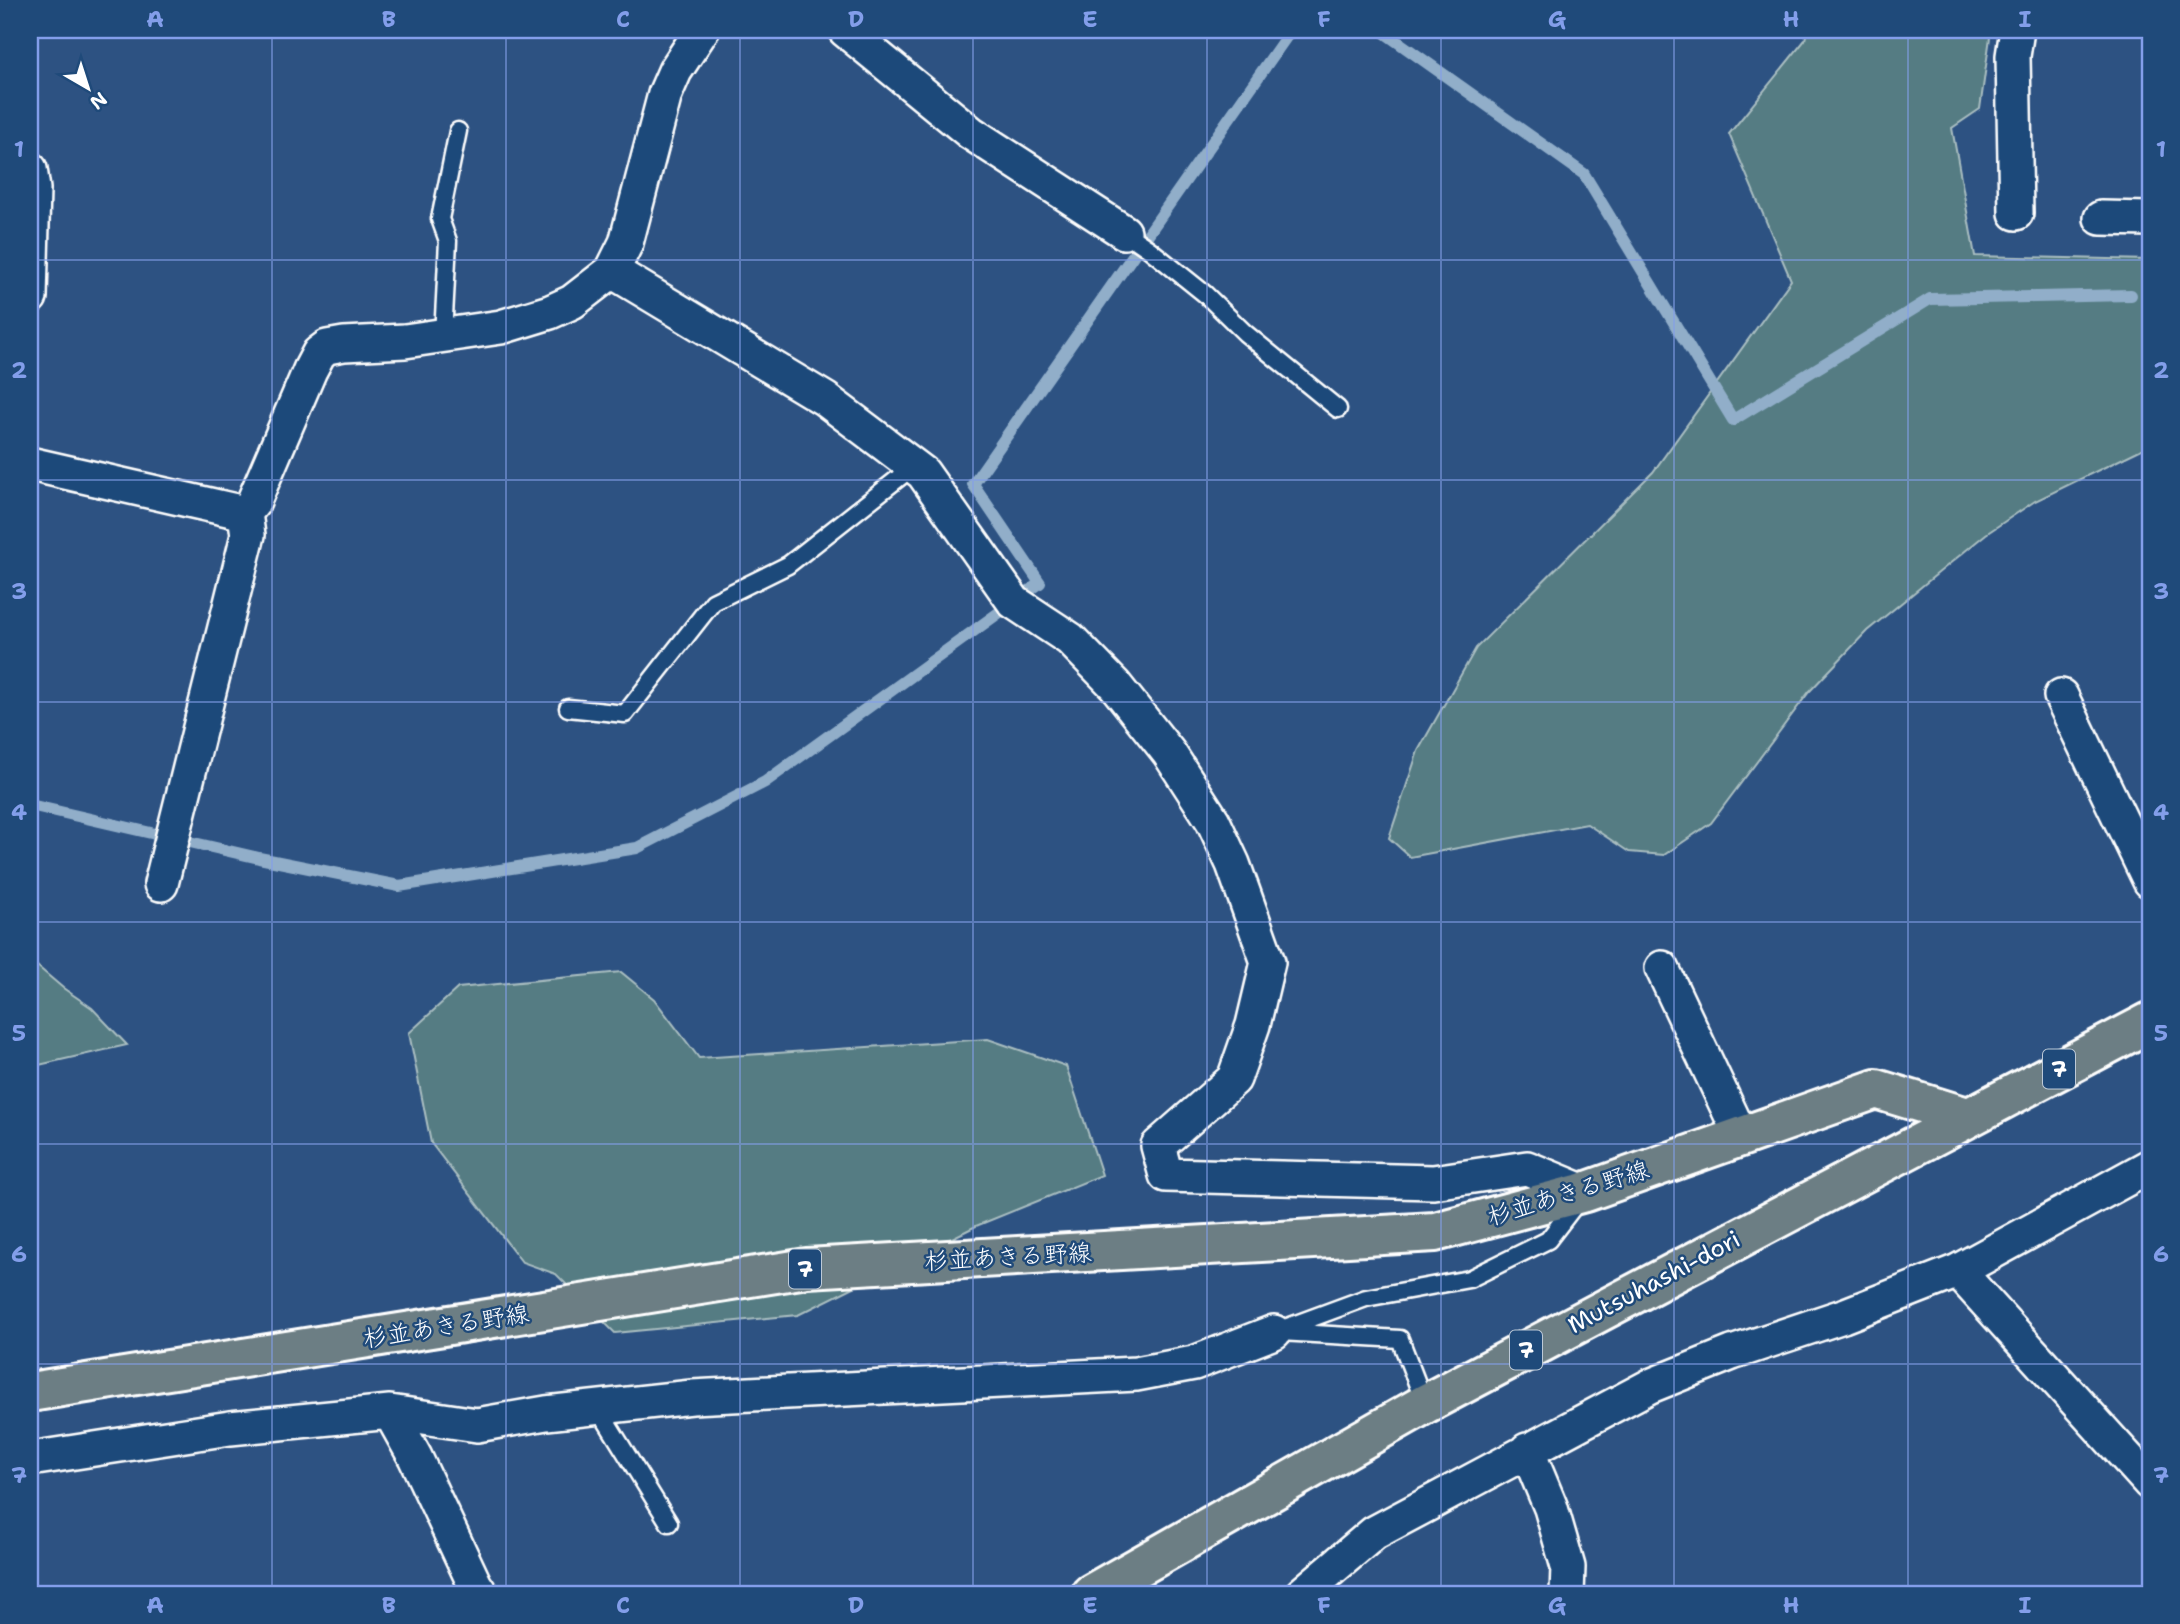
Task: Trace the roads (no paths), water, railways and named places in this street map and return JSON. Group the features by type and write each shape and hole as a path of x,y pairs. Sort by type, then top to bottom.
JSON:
{"main road":[{"name":"Mutsuhashi-dori","path":"1095,1593 1425,1404 2150,1022"},
{"name":"杉並あきる野線","path":"30,1392 807,1268 1435,1232 1585,1192 1876,1088 1967,1117"}],"street":[{"path":"161,884 248,535 245,513 253,503 319,353 327,347 344,344 404,341 501,327 550,312 572,302 611,271 626,243 665,94 675,71 702,30"},
{"path":"845,30 971,133 1137,241"},
{"path":"2016,212 2013,57 2017,30"},
{"path":"30,169 33,189 30,297"},
{"path":"2101,218 2150,219"},
{"path":"611,271 825,399 923,473 1014,602 1070,639 1115,685 1169,753 1213,821 1233,864 1268,962 1253,1025 1234,1079 1158,1146 1166,1175 1433,1182 1527,1168 1585,1192"},
{"path":"30,464 245,513"},
{"path":"2061,696 2150,881"},
{"path":"1662,968 1741,1136"},
{"path":"1302,1594 1374,1533 1650,1386 1732,1353 1843,1316 1958,1271 2150,1166"},
{"path":"1958,1271 2150,1483"},
{"path":"30,1459 230,1428 390,1412 477,1425 545,1413 692,1397 1136,1374 1195,1363 1274,1332"},
{"path":"390,1412 415,1457 481,1594"},
{"path":"1527,1450 1551,1508 1567,1567 1567,1594"}],"lane":[{"path":"443,336 448,241 440,219 458,131"},
{"path":"1137,241 1205,294 1245,333 1338,409"},
{"path":"568,708 625,714 713,602 788,565 914,466"},
{"path":"1274,1332 1366,1298 1469,1279 1548,1240 1585,1192"},
{"path":"1274,1332 1400,1339 1425,1404"},
{"path":"598,1408 669,1523"}],"waterway":[{"path":"30,805 259,858 399,886 637,848 765,782 1040,583 973,484 1291,30"},
{"path":"1381,30 1584,174 1733,420 1930,299 2131,295"}]}
